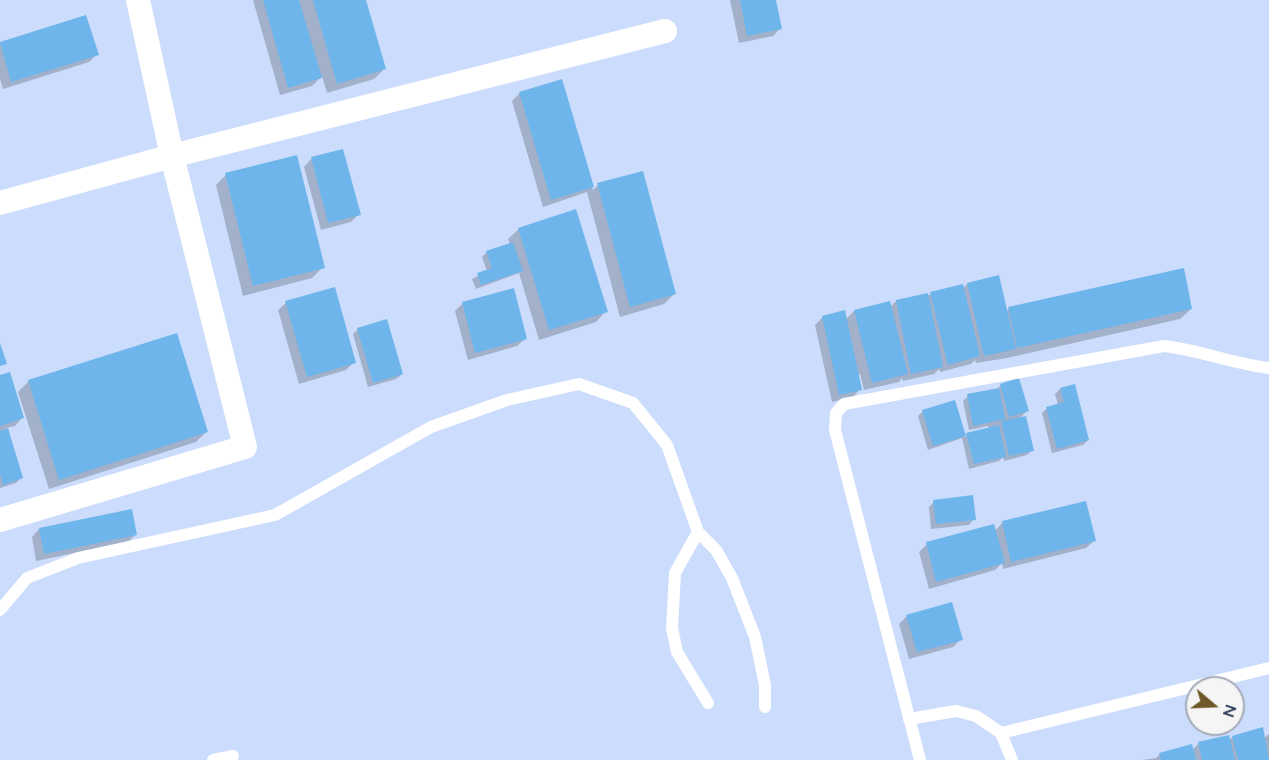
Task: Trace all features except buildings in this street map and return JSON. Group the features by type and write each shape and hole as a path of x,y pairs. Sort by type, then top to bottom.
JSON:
{"street":[{"path":"0,520 245,447 172,156 138,0"},
{"path":"0,203 172,156 665,31"}],"lane":[{"path":"920,760 834,430 836,413 844,404 1164,346 1186,349 1240,365 1269,368"},
{"path":"0,610 27,578 78,558 275,515 431,427 507,400 579,384 633,403 667,445 698,532 716,550 732,578 755,637 765,685 765,707"},
{"path":"698,532 675,573 672,628 677,652 708,703"},
{"path":"1001,733 1269,668"},
{"path":"909,719 956,711 976,716 1001,733 1012,760"},
{"path":"213,760 233,756"}],"shaded area":[{"path":"0,0 1269,0 1269,760 0,760"}]}
